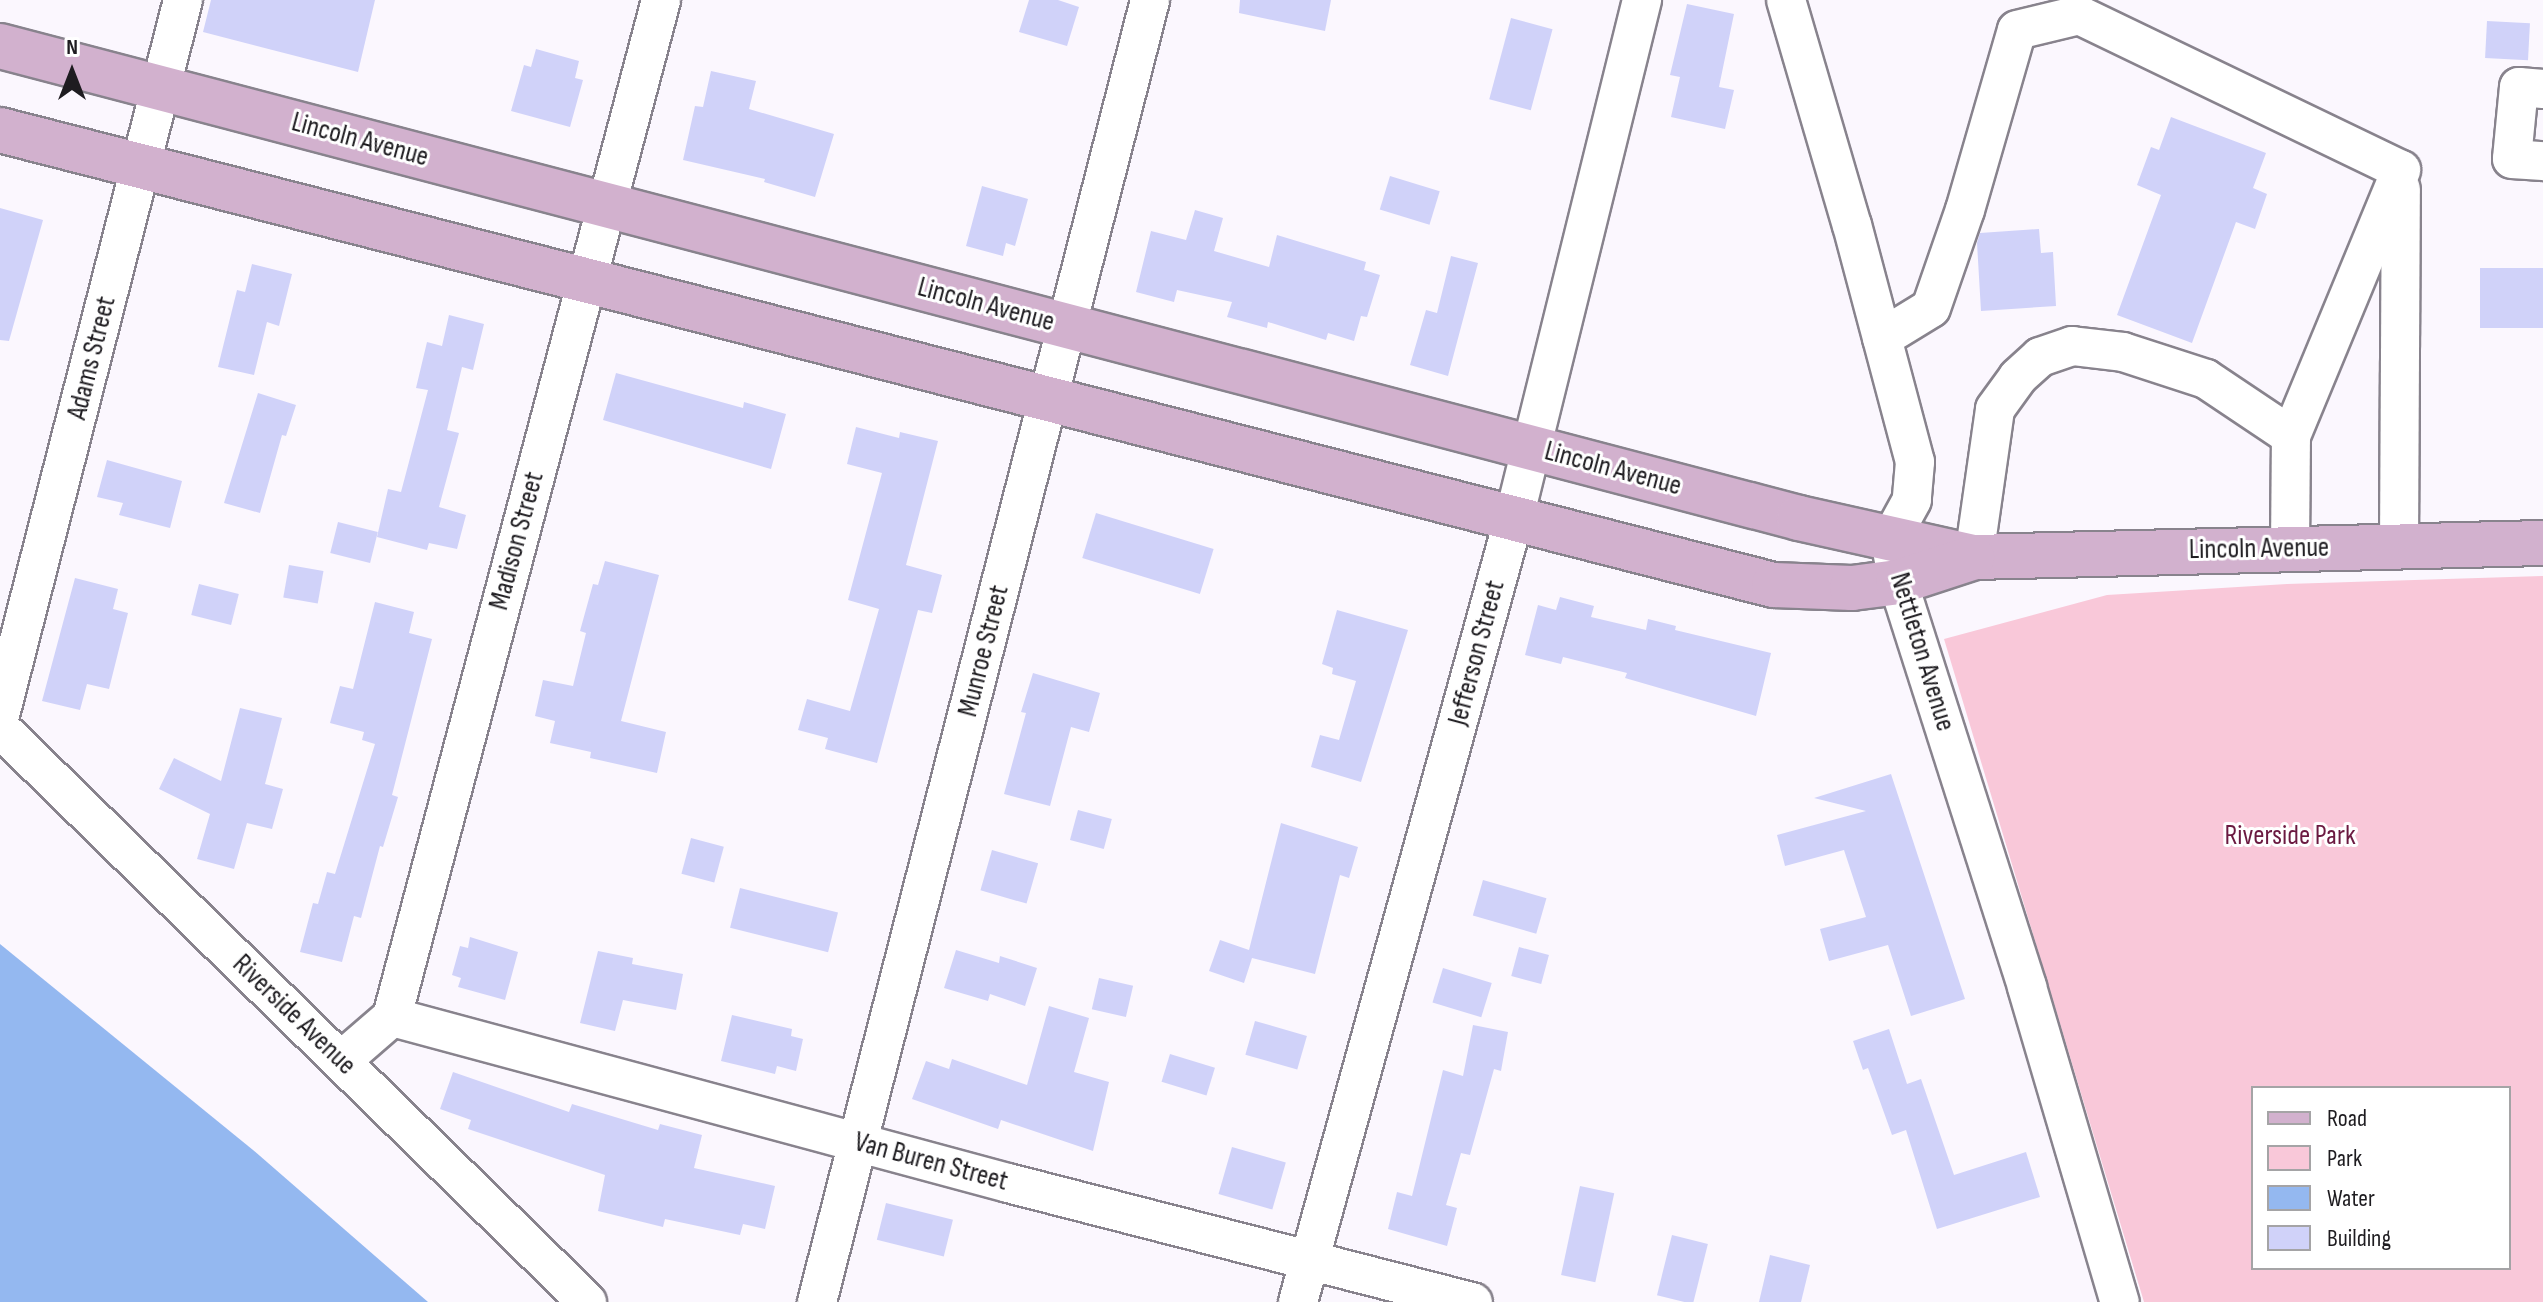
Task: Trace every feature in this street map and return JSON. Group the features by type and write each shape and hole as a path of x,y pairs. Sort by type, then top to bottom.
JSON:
{"main road":[{"name":"Lincoln Avenue","path":"0,46 1531,448 1894,561 2543,543"},
{"name":"Lincoln Avenue","path":"0,130 1774,585 1852,588 1894,561"}],"street":[{"name":"Adams Street","path":"0,715 183,0"},
{"name":"Madison Street","path":"392,1017 661,0"},
{"name":"Munroe Street","path":"817,1302 1150,0"},
{"name":"Jefferson Street","path":"1298,1302 1514,518 1642,0"},
{"name":"Nettleton Avenue","path":"1786,0 1915,462 1912,500 1894,561 2022,972 2120,1302"},
{"path":"1882,338 1931,308 1965,210 2017,30 2079,15 2401,170"},
{"path":"2543,89 2519,87 2512,159 2543,161"},
{"path":"2290,548 2291,436 2401,170"},
{"path":"2399,546 2401,170"},
{"path":"1974,557 1995,409 2018,377 2040,357 2072,346 2123,352 2206,379 2291,436"},
{"name":"Riverside Avenue","path":"0,728 587,1302"},
{"path":"341,1061 392,1017"},
{"name":"Van Buren Street","path":"392,1017 858,1143 1473,1302"}],"green space":[{"name":"Riverside Park","path":"2543,576 2543,1302 2144,1302 1944,639 2107,595 2287,584"}],"water":[{"path":"0,944 253,1150 428,1302 0,1302"}],"building":[{"path":"211,0 375,0 358,72 203,32"},
{"path":"1029,0 1058,0 1079,7 1067,46 1019,32"},
{"path":"1240,0 1331,0 1325,31 1239,13"},
{"path":"1687,4 1734,14 1719,87 1734,90 1725,129 1671,117 1680,77 1670,75"},
{"path":"1511,18 1553,29 1531,110 1489,99"},
{"path":"2487,21 2530,23 2528,60 2485,58"},
{"path":"536,49 579,61 575,78 583,80 570,127 511,111 524,65 531,67"},
{"path":"711,71 756,81 749,109 834,134 815,197 764,182 765,179 683,160 695,106 703,107"},
{"path":"2171,117 2266,153 2253,188 2267,194 2255,229 2236,222 2192,343 2117,315 2161,195 2137,185 2151,147 2159,150"},
{"path":"1390,176 1440,191 1429,225 1380,209"},
{"path":"982,186 1028,199 1015,246 1006,243 1003,256 966,246"},
{"path":"0,208 43,220 9,341 0,340"},
{"path":"1195,210 1223,218 1214,251 1269,267 1277,235 1366,262 1364,270 1380,275 1367,317 1361,316 1354,341 1328,333 1326,340 1268,322 1267,328 1227,317 1232,302 1177,290 1174,302 1136,292 1151,231 1186,240"},
{"path":"2039,229 2041,253 2053,252 2056,306 1981,311 1977,243 1980,233"},
{"path":"1451,256 1478,263 1448,376 1410,365 1426,310 1437,313"},
{"path":"252,264 292,274 279,326 267,322 254,375 218,367 237,290 245,292"},
{"path":"2480,268 2543,268 2543,328 2480,328"},
{"path":"449,315 484,324 473,370 462,367 447,430 459,433 439,507 466,515 457,549 429,543 427,550 377,537 388,489 401,492 428,390 416,388 427,342 442,346"},
{"path":"616,373 743,408 744,402 786,414 771,469 603,420"},
{"path":"258,393 296,405 286,436 282,435 260,513 224,503"},
{"path":"856,427 899,438 900,432 938,441 906,565 942,575 932,613 918,610 877,763 825,749 828,738 798,730 807,699 850,711 879,609 848,600 882,473 847,464"},
{"path":"107,460 182,481 170,528 119,515 123,503 97,497"},
{"path":"1096,513 1214,549 1200,594 1082,558"},
{"path":"338,522 378,532 370,563 330,553"},
{"path":"605,561 659,575 621,721 666,732 657,773 590,758 591,752 550,743 555,721 535,716 543,680 573,686 586,633 580,631 593,584 598,585"},
{"path":"289,565 323,571 318,604 283,597"},
{"path":"75,578 118,589 113,609 128,613 109,689 87,684 80,710 42,701"},
{"path":"199,584 239,594 231,625 191,615"},
{"path":"1560,597 1594,606 1591,617 1646,630 1648,619 1676,626 1675,630 1771,653 1756,716 1625,678 1627,673 1563,657 1561,664 1525,655 1538,605 1556,610"},
{"path":"375,602 414,612 409,633 432,639 392,795 398,797 383,847 380,846 361,918 354,916 342,962 300,952 313,903 318,904 327,872 335,874 375,744 362,740 364,732 330,723 340,686 353,689"},
{"path":"1337,610 1408,630 1361,782 1311,767 1320,735 1339,740 1356,681 1332,674 1333,668 1322,664"},
{"path":"1033,673 1100,693 1089,732 1071,727 1050,806 1004,794 1026,713 1021,712"},
{"path":"240,708 282,718 265,784 283,789 272,829 247,823 234,869 197,859 210,814 159,789 174,758 221,781"},
{"path":"1891,774 1965,999 1911,1016 1888,945 1829,961 1820,929 1866,917 1844,850 1785,866 1777,835 1866,811 1814,798"},
{"path":"1078,810 1112,819 1104,849 1070,840"},
{"path":"1281,823 1358,847 1349,878 1340,875 1315,974 1252,958 1244,983 1209,971 1220,940 1249,950"},
{"path":"691,838 724,847 714,883 681,874"},
{"path":"992,850 1038,863 1027,904 980,890"},
{"path":"1483,880 1546,898 1536,934 1473,916"},
{"path":"740,888 838,912 828,952 730,928"},
{"path":"470,937 518,952 505,1000 458,987 461,978 452,975 460,946 468,948"},
{"path":"1519,947 1549,955 1541,984 1511,976"},
{"path":"956,950 999,963 1000,956 1037,968 1025,1006 990,994 988,1001 944,988"},
{"path":"598,951 633,958 632,964 683,974 676,1010 623,1000 615,1031 580,1023"},
{"path":"1443,968 1492,983 1481,1017 1432,1002"},
{"path":"1099,978 1133,986 1126,1017 1092,1009"},
{"path":"1049,1006 1089,1018 1074,1072 1109,1082 1093,1151 1001,1120 998,1129 912,1099 926,1061 949,1069 952,1059 1027,1085"},
{"path":"732,1015 792,1029 791,1036 803,1039 796,1071 777,1066 775,1074 721,1061"},
{"path":"1255,1021 1307,1036 1297,1070 1245,1055"},
{"path":"1473,1025 1508,1032 1501,1071 1494,1069 1470,1155 1461,1153 1446,1205 1457,1208 1447,1246 1388,1229 1397,1192 1412,1196 1443,1070 1463,1076"},
{"path":"1889,1029 1907,1084 1921,1079 1954,1175 2026,1152 2040,1197 1937,1229 1906,1130 1892,1135 1868,1068 1863,1070 1853,1041"},
{"path":"1170,1054 1215,1068 1206,1095 1162,1082"},
{"path":"453,1072 569,1112 572,1104 658,1130 660,1124 702,1135 694,1168 775,1186 765,1229 743,1224 740,1235 665,1219 663,1227 598,1211 605,1175 468,1129 471,1120 440,1109"},
{"path":"1232,1147 1286,1162 1272,1210 1218,1194"},
{"path":"1580,1186 1614,1193 1595,1282 1561,1275"},
{"path":"886,1203 953,1220 944,1257 877,1240"},
{"path":"1672,1235 1708,1244 1693,1302 1657,1295"},
{"path":"1770,1255 1810,1265 1801,1302 1759,1302"}]}
